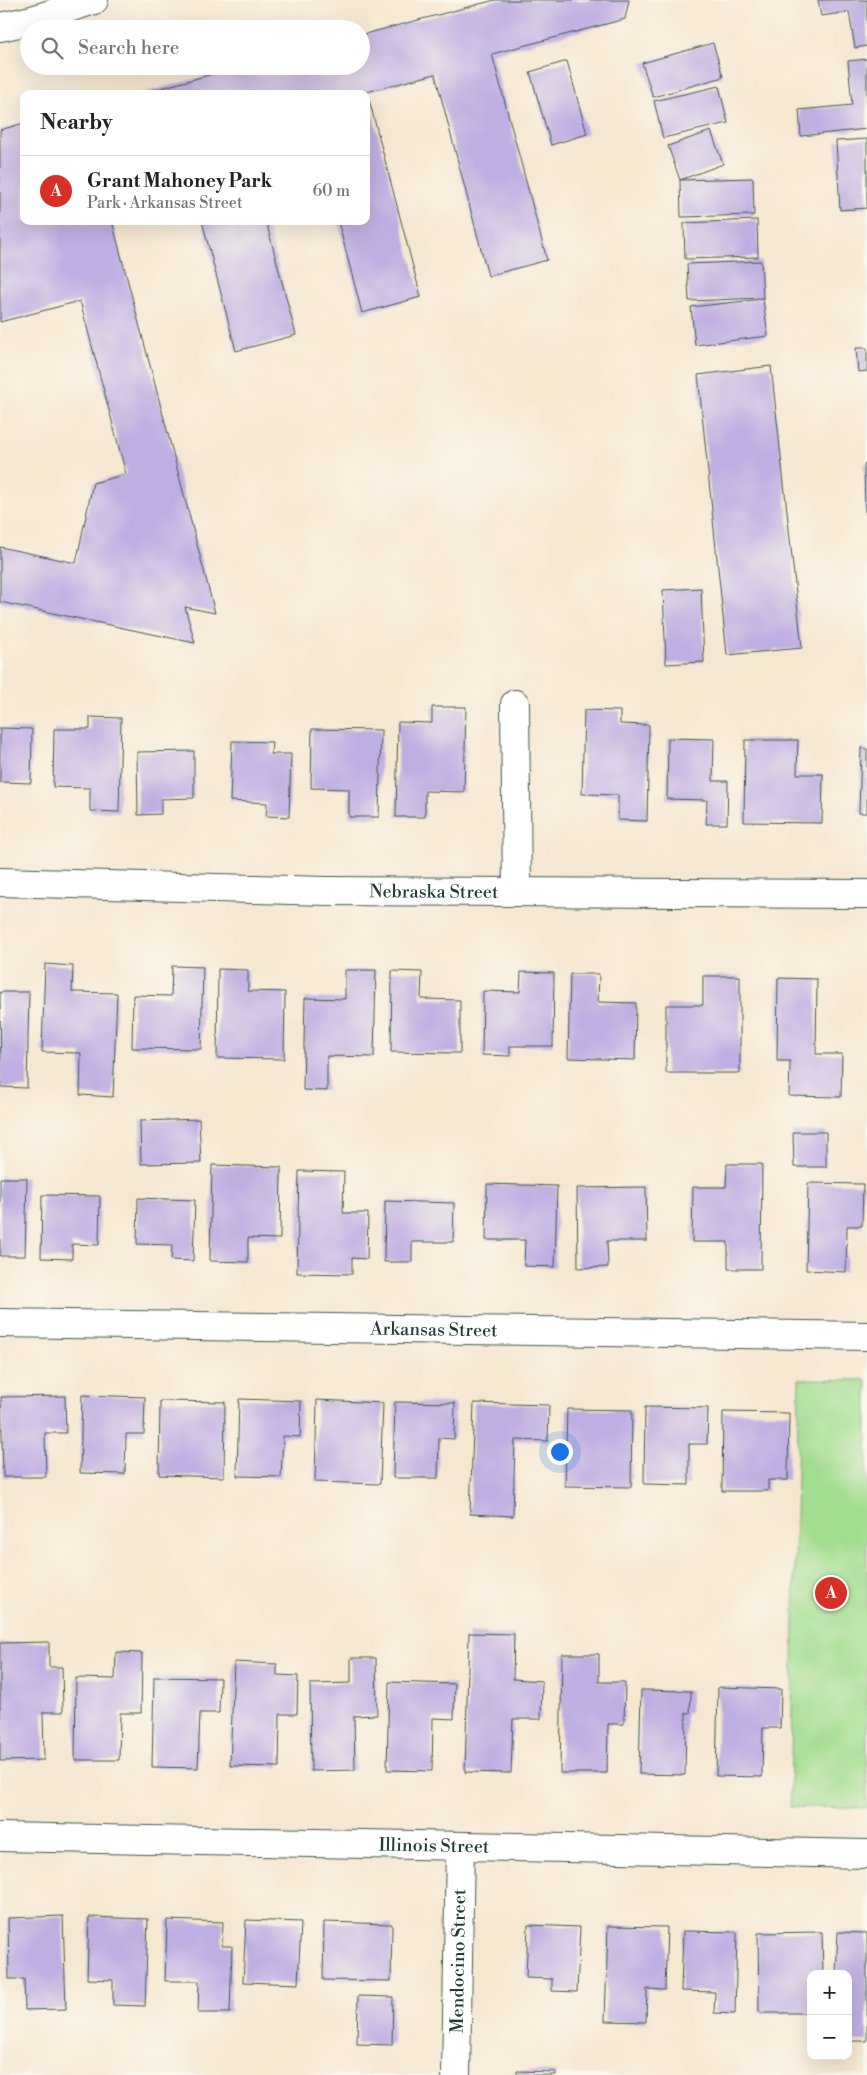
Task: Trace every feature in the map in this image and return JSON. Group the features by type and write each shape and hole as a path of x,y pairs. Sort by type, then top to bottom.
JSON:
{"street":[{"path":"32,20 94,0"},
{"path":"0,27 20,23"},
{"path":"515,704 517,892"},
{"name":"Nebraska Street","path":"0,882 326,892 867,894"},
{"name":"Arkansas Street","path":"0,1323 867,1336"},
{"name":"Illinois Street","path":"0,1837 867,1854"},
{"name":"Mendocino Street","path":"456,2075 460,1846"}],"green space":[{"path":"799,1379 867,1380 867,1808 790,1807"}],"building":[{"path":"495,0 629,0 625,19 492,54 547,260 488,276 435,74 370,91 154,90 209,75 370,75 370,33"},
{"path":"818,0 867,0 867,46 855,48 849,12 821,16"},
{"path":"713,43 723,77 653,97 642,63"},
{"path":"867,59 867,129 801,136 799,110 852,105 848,61"},
{"path":"567,61 587,134 551,145 530,72"},
{"path":"719,86 728,123 663,138 654,101"},
{"path":"370,103 421,297 362,313 339,225 370,225"},
{"path":"20,124 20,225 113,225 215,613 185,607 195,643 0,602 0,547 76,563 93,483 126,474 80,301 0,322 0,130"},
{"path":"711,131 723,164 680,180 668,146"},
{"path":"867,139 867,208 840,210 836,141"},
{"path":"753,178 754,215 681,217 680,180"},
{"path":"757,220 758,257 685,259 684,223"},
{"path":"203,225 267,225 296,335 236,351"},
{"path":"761,261 763,298 689,301 687,264"},
{"path":"763,299 768,336 695,345 691,307"},
{"path":"856,348 867,348 867,371 858,372"},
{"path":"771,366 802,648 727,655 698,375"},
{"path":"867,463 867,512 865,512 864,464"},
{"path":"701,588 704,662 666,664 663,590"},
{"path":"432,707 466,707 464,792 425,791 425,817 396,817 398,722 432,723"},
{"path":"584,710 620,711 620,724 649,725 647,821 618,820 618,795 582,794"},
{"path":"90,717 121,718 119,812 90,811 90,788 53,787 54,729 90,729"},
{"path":"0,728 32,729 31,783 0,782"},
{"path":"312,729 381,730 379,817 349,817 349,789 311,788"},
{"path":"668,738 714,739 713,781 728,781 727,824 706,824 707,800 667,799"},
{"path":"745,740 798,740 797,774 823,774 822,823 744,822"},
{"path":"232,741 272,742 271,754 291,754 289,817 266,816 267,803 230,801"},
{"path":"861,748 867,749 867,813 859,813"},
{"path":"194,751 194,798 161,799 161,814 138,815 137,752"},
{"path":"45,964 73,966 72,992 117,993 113,1097 80,1095 81,1053 42,1052"},
{"path":"172,966 203,967 201,1049 132,1048 133,995 171,996"},
{"path":"218,969 248,970 248,991 285,992 284,1059 217,1058"},
{"path":"345,970 376,970 374,1057 327,1056 327,1091 303,1090 305,998 345,999"},
{"path":"392,971 422,972 421,999 460,1000 460,1053 391,1052"},
{"path":"521,972 554,973 553,1046 510,1046 510,1056 482,1055 483,991 520,992"},
{"path":"570,974 599,974 598,1002 636,1003 635,1060 568,1058"},
{"path":"703,976 740,976 740,1073 666,1073 666,1005 703,1005"},
{"path":"778,978 817,979 816,1054 842,1054 841,1097 789,1096 790,1061 777,1061"},
{"path":"0,992 29,992 27,1088 1,1087"},
{"path":"199,1119 201,1163 141,1164 140,1121"},
{"path":"793,1132 826,1132 826,1167 794,1167"},
{"path":"727,1164 762,1164 761,1269 728,1269 728,1242 692,1242 693,1187 726,1187"},
{"path":"212,1165 281,1167 280,1239 248,1238 248,1262 210,1261"},
{"path":"299,1171 344,1172 343,1213 368,1213 367,1259 352,1258 352,1274 297,1273"},
{"path":"0,1178 27,1178 25,1256 0,1256"},
{"path":"808,1183 863,1184 862,1226 847,1226 846,1272 806,1270"},
{"path":"487,1184 557,1186 555,1267 524,1266 525,1240 486,1240"},
{"path":"646,1187 647,1241 607,1241 608,1267 578,1268 577,1188"},
{"path":"42,1195 100,1196 99,1245 72,1244 72,1259 41,1258"},
{"path":"138,1198 195,1200 193,1261 171,1260 172,1245 137,1244"},
{"path":"385,1201 454,1203 453,1242 412,1242 412,1262 384,1262"},
{"path":"82,1395 145,1397 144,1434 126,1434 125,1474 80,1473"},
{"path":"65,1396 66,1433 45,1433 46,1477 3,1477 1,1397"},
{"path":"239,1399 301,1401 300,1437 283,1436 281,1477 237,1476"},
{"path":"317,1400 383,1403 380,1484 315,1482"},
{"path":"160,1401 225,1402 224,1477 159,1475"},
{"path":"395,1402 455,1403 454,1439 439,1438 438,1478 393,1478"},
{"path":"474,1403 549,1405 548,1441 515,1440 513,1516 470,1514"},
{"path":"645,1407 708,1408 707,1444 689,1444 689,1485 644,1484"},
{"path":"567,1409 632,1410 631,1487 565,1486"},
{"path":"723,1412 789,1413 788,1480 768,1480 768,1491 722,1491"},
{"path":"469,1633 514,1634 513,1679 542,1681 541,1719 513,1719 511,1773 465,1772"},
{"path":"49,1642 49,1667 62,1667 63,1712 43,1712 44,1760 0,1761 0,1643"},
{"path":"116,1652 142,1653 141,1713 120,1713 119,1760 75,1760 76,1678 115,1679"},
{"path":"562,1654 599,1654 599,1682 625,1682 624,1724 608,1724 607,1773 560,1773"},
{"path":"351,1658 376,1658 377,1715 354,1716 355,1770 311,1771 310,1684 351,1683"},
{"path":"234,1662 277,1664 277,1675 298,1676 297,1714 280,1714 279,1767 230,1766"},
{"path":"154,1677 220,1678 219,1713 200,1713 198,1768 152,1767"},
{"path":"389,1682 455,1684 454,1719 433,1718 432,1771 387,1770"},
{"path":"718,1687 781,1689 780,1728 763,1728 762,1777 716,1776"},
{"path":"641,1690 691,1691 690,1713 686,1713 685,1775 639,1774"},
{"path":"63,1916 66,2009 25,2010 24,1979 9,1979 8,1918"},
{"path":"89,1917 148,1919 145,2006 113,2005 113,1980 87,1979"},
{"path":"167,1920 223,1922 222,1946 232,1946 230,2013 198,2013 199,1981 165,1981"},
{"path":"246,1920 301,1922 298,1984 243,1982"},
{"path":"324,1922 392,1924 391,1981 323,1980"},
{"path":"528,1925 580,1927 577,1992 552,1991 552,1979 526,1978"},
{"path":"608,1926 667,1927 665,1990 647,1989 646,2022 605,2021"},
{"path":"683,1931 737,1932 735,2014 714,2013 715,1992 681,1991"},
{"path":"822,1932 823,1970 807,1970 807,2013 759,2013 758,1933"},
{"path":"838,1932 867,1933 867,2041 852,2041 852,1970 836,1970"},
{"path":"358,1996 393,1997 392,2045 357,2044"},
{"path":"517,2071 556,2072 556,2075 517,2075"}],"place":[{"name":"Grant Mahoney Park","path":"831,1593"}]}
